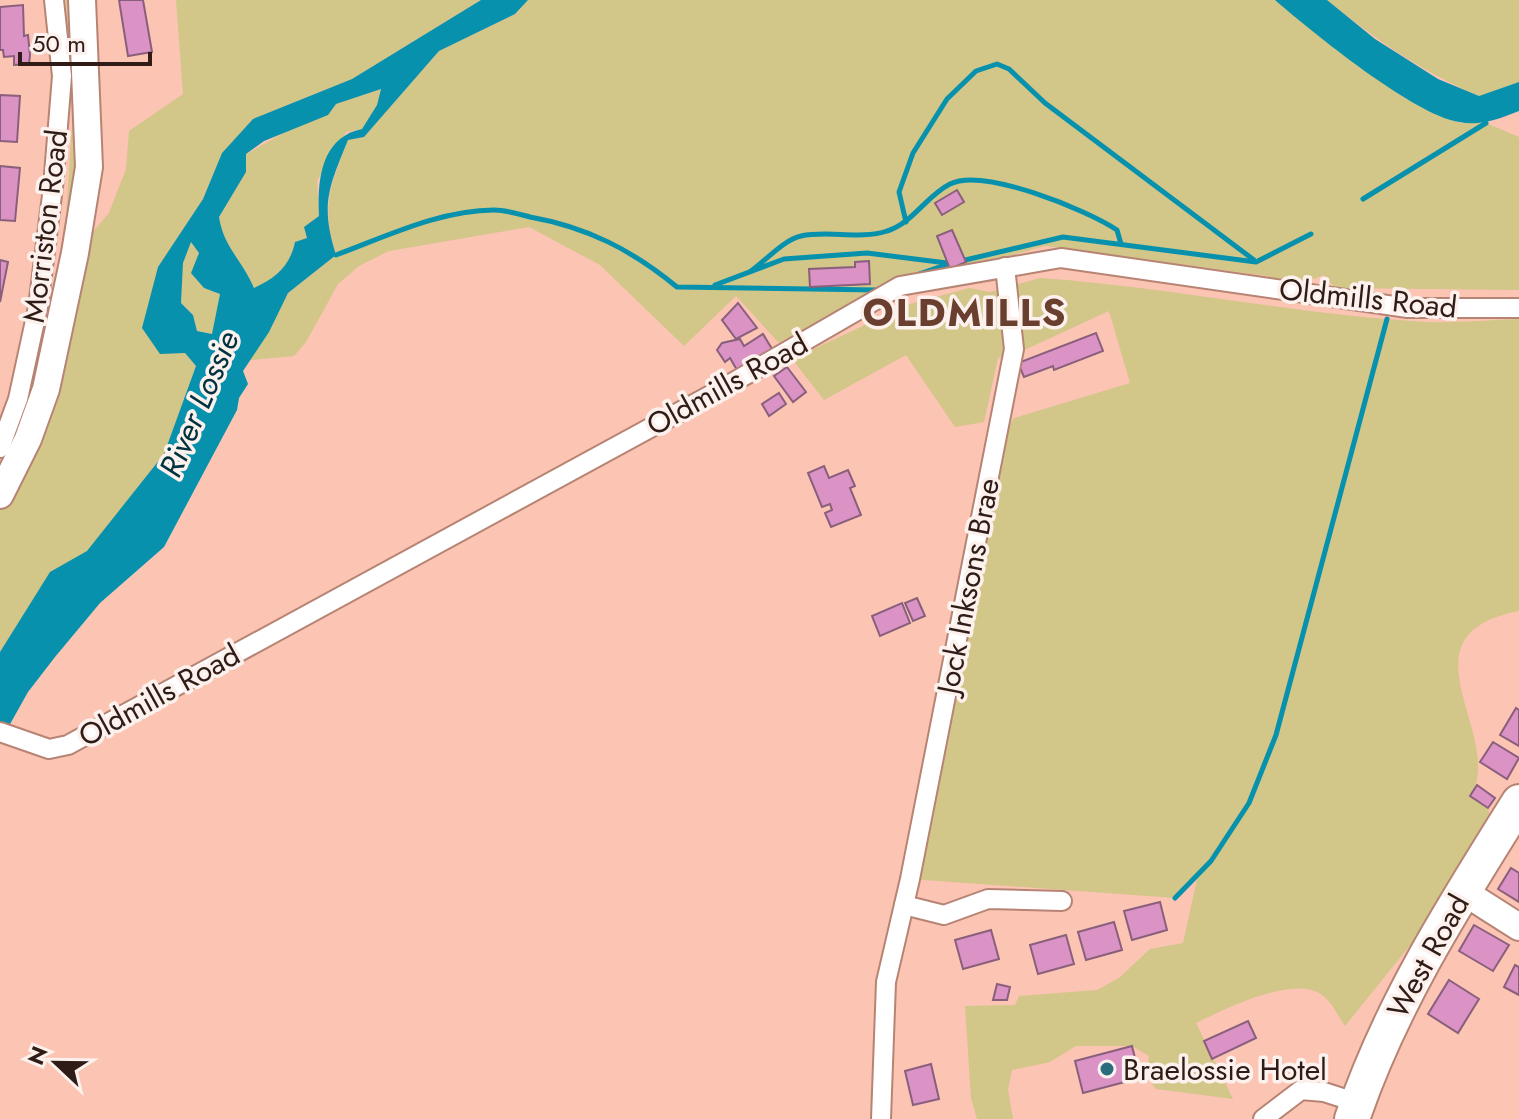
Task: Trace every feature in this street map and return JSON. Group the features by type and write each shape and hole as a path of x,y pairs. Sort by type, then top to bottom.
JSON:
{"highway":[{"name":"West Road","path":"1355,1111 1413,974 1519,802"}],"street":[{"name":"Morriston Road","path":"0,495 28,439 46,389 62,76 54,0"},
{"name":"Morriston Road","path":"0,448 51,310 89,167 82,0"},
{"name":"Oldmills Road","path":"4,734 49,749 68,745 718,391 900,286 1061,258 1408,308 1519,308"},
{"name":"Jock Inksons Brae","path":"881,1119 886,982 1014,349 1005,267"},
{"path":"1464,892 1519,927"},
{"path":"904,905 944,915 988,899 1062,901"},
{"path":"1263,1119 1301,1090 1324,1092 1355,1111"}],"shaded area":[{"path":"66,0 73,0 78,174 54,296 66,217 73,111"},
{"path":"176,0 481,0 352,79 253,119 222,153 203,199 158,267 185,353 196,366 164,454 87,552 50,573 0,652 0,495 75,253 109,213 126,169 129,131 183,94"},
{"path":"528,0 1275,0 1406,99 1460,123 1486,123 1519,137 1519,290 1335,288 1324,275 1296,286 1267,276 1045,246 862,298 779,343 736,296 684,346 600,265 529,227 389,251 359,266 338,284 306,342 294,356 250,360 288,293 336,255 328,209 336,170 348,140 364,137 439,51 515,14"},
{"path":"1327,0 1519,0 1519,82 1479,96 1400,54"},
{"path":"381,89 377,105 362,129 346,132 317,181 319,216 304,227 307,238 295,242 290,258 281,271 254,288 225,237 219,217 246,172 246,154 336,104"},
{"path":"191,241 199,253 204,288 220,294 213,334 197,331 193,315 181,303 183,263"},
{"path":"1040,278 1379,318 1439,322 1519,319 1519,611 1482,623 1464,642 1458,665 1476,746 1478,772 1470,796 1488,808 1491,823 1437,912 1345,1026 1322,995 1294,989 1259,996 1196,1023 1233,1099 1156,1089 1146,1076 1149,1056 1132,1046 1076,1046 1050,1062 1012,1070 1008,1090 1013,1119 977,1119 971,1098 965,1006 1015,1005 1019,996 1097,990 1119,978 1150,949 1183,943 1198,875 1175,898 910,879 994,452 1014,418 1130,383 1109,311 1020,352 998,358 984,422 955,427 906,355 824,400 792,359 910,304 969,288 990,292"}],"water":[{"name":"River Lossie","path":"481,0 528,0 515,14 439,51 364,137 348,140 329,196 328,222 336,255 288,293 269,332 243,371 248,384 239,398 237,410 164,547 100,603 28,692 0,742 0,652 50,572 87,551 164,454 196,366 185,353 160,354 142,328 158,267 203,199 222,153 253,119 352,79","holes":["381,89 377,105 362,129 338,141 324,162 319,189 319,216 304,227 307,238 295,242 290,258 281,270 254,288 225,237 219,217 246,172 246,154 264,141 328,115 336,104","191,242 199,253 191,273 204,288 220,294 212,334 197,331 193,315 181,303 183,263"]},
{"path":"1275,0 1327,0 1375,39 1438,79 1479,96 1519,82 1519,111 1475,123 1440,116 1391,89"}],"building":[{"path":"119,0 143,0 152,52 128,56"},
{"path":"23,5 29,64 14,65 14,56 4,57 3,50 0,50 0,7"},
{"path":"0,95 20,96 17,142 0,141"},
{"path":"0,166 20,168 15,221 0,220"},
{"path":"957,190 964,202 942,215 935,203"},
{"path":"952,230 966,262 950,269 937,236"},
{"path":"0,260 8,262 0,302"},
{"path":"869,261 870,284 810,287 809,269 855,267 855,262"},
{"path":"738,303 757,328 736,339 722,320"},
{"path":"1096,333 1103,351 1054,370 1053,366 1024,377 1018,363"},
{"path":"763,334 772,349 737,370 730,358 725,362 717,350 722,343 740,339 744,346"},
{"path":"787,367 806,392 793,402 774,376"},
{"path":"779,393 786,404 769,416 762,404"},
{"path":"824,466 829,478 848,470 855,486 850,488 861,515 831,527 825,513 832,510 830,504 822,507 808,473"},
{"path":"917,598 925,616 913,621 905,603"},
{"path":"902,603 910,623 880,636 872,616"},
{"path":"1516,708 1519,710 1519,746 1500,735"},
{"path":"1493,742 1519,758 1507,779 1480,762"},
{"path":"1477,785 1495,798 1488,808 1470,796"},
{"path":"1511,868 1519,873 1519,902 1498,889"},
{"path":"1160,902 1167,930 1132,940 1124,911"},
{"path":"1114,922 1122,950 1086,960 1078,932"},
{"path":"1474,925 1509,945 1493,971 1459,951"},
{"path":"991,930 999,959 963,969 955,940"},
{"path":"1066,935 1074,964 1038,974 1030,945"},
{"path":"1515,965 1519,967 1519,995 1504,987"},
{"path":"1449,980 1479,999 1458,1033 1428,1014"},
{"path":"997,984 1010,987 1007,1000 993,1000"},
{"path":"1248,1021 1256,1038 1212,1059 1204,1041"},
{"name":"Braelossie Hotel","path":"1132,1046 1140,1078 1083,1093 1075,1061"},
{"path":"931,1064 939,1099 913,1105 905,1071"}],"waterway":[{"path":"906,222 899,192 913,153 947,99 976,71 997,64 1009,69 1045,103 1254,260"},
{"path":"1363,199 1486,123"},
{"path":"751,271 782,246 801,236 866,235 887,231 912,216 941,189 965,180 1009,186 1060,202 1117,230 1121,244"},
{"path":"336,255 433,219 499,210 551,221 590,234 626,251 677,287 876,290"},
{"path":"961,261 1063,237 1256,262 1311,234"},
{"path":"715,285 784,259 867,253 947,263"},
{"path":"919,274 951,263"},
{"path":"1175,898 1211,861 1249,803 1276,735 1387,319"}],"place":[{"name":"Braelossie Hotel","path":"1107,1069"}],"district":[{"name":"OLDMILLS","path":"965,312"}]}
